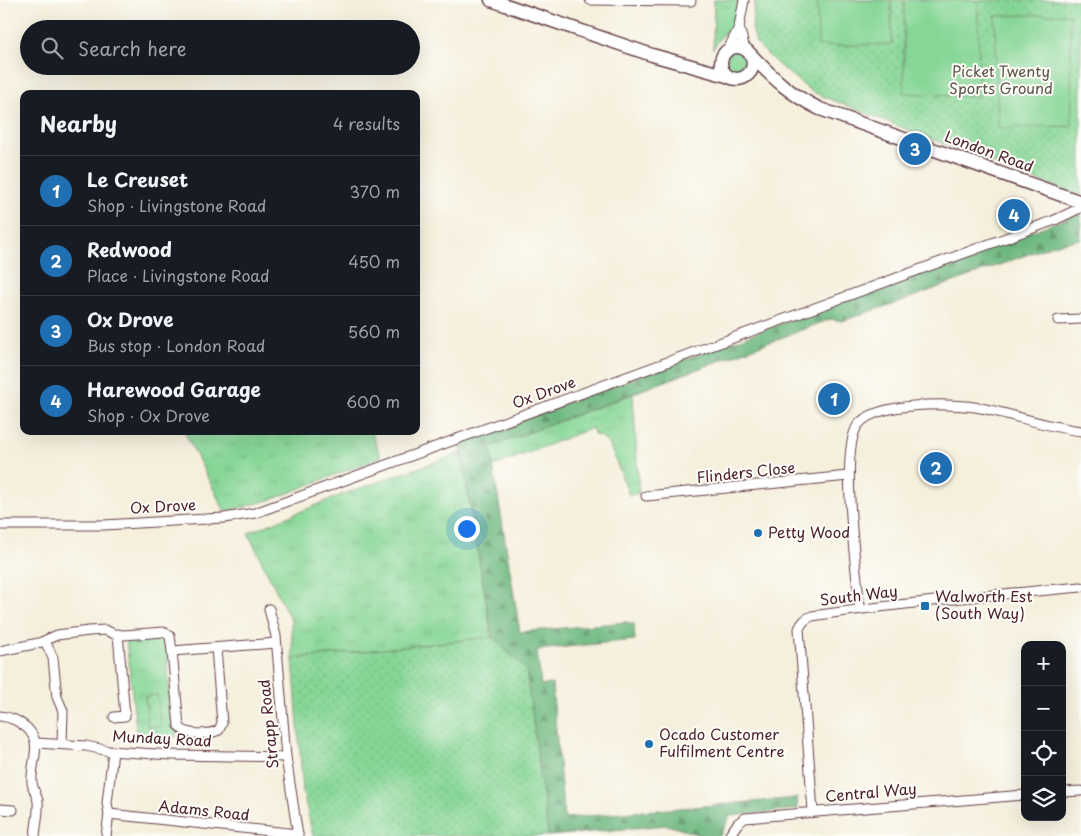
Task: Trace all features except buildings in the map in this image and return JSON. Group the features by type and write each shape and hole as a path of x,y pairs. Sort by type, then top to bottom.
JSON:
{"main road":[{"path":"492,0 644,52 688,65 711,60 736,47 748,53 753,68 747,77"},
{"path":"726,52 721,63 727,76"},
{"name":"London Road","path":"748,53 777,82 804,102 1081,202"},
{"name":"London Road","path":"688,65 736,80 747,77 777,82"}],"street":[{"path":"590,0 691,2"},
{"path":"726,52 739,27 744,0"},
{"path":"739,27 748,53"},
{"name":"Ox Drove","path":"0,525 104,525 224,518 255,513 1055,220 1081,206"},
{"path":"1058,320 1081,319"},
{"path":"860,609 848,476 851,441 857,426 871,414 911,406 959,406 982,409 1032,422 1081,431"},
{"path":"1071,429 1081,424"},
{"name":"Flinders Close","path":"646,496 848,476"},
{"name":"South Way","path":"813,811 799,629 802,622 812,616 860,609 1081,587"},
{"name":"Strapp Road","path":"269,609 275,631 286,757 298,835"},
{"path":"0,651 45,641 57,635 89,631 105,630 118,634 164,632 170,636 180,729 186,732 212,733 219,730 222,723 216,648"},
{"path":"114,717 125,716 118,634"},
{"path":"45,641 53,658 57,697 63,711 62,744"},
{"path":"172,651 276,643"},
{"path":"0,716 14,719 24,725 31,732 36,742 32,778 38,803 35,836"},
{"name":"Munday Road","path":"36,742 86,746 114,751 172,755 286,757"},
{"path":"106,836 107,803 114,751"},
{"path":"1066,792 1081,791"},
{"name":"Central Way","path":"729,836 738,823 745,818 1021,795"},
{"path":"0,809 12,810"},
{"name":"Adams Road","path":"108,814 298,835"}],"green space":[{"path":"714,0 740,0 729,34 722,35 713,49"},
{"name":"Picket Twenty Sports Ground","path":"755,0 1081,0 1081,196 812,92 776,63 756,43 752,28"},
{"path":"817,0 891,0 892,44 818,46"},
{"path":"904,0 978,0 979,97 904,93"},
{"path":"1070,14 1072,126 998,128 995,16"},
{"path":"737,50 746,54 750,63 746,72 737,76 728,72 724,63 728,54"},
{"path":"1081,213 1081,239 1053,245 842,321 831,319 490,447 520,632 626,622 634,624 635,640 537,650 541,685 552,684 564,818 797,798 798,809 730,816 720,836 699,835 667,825 548,836 526,670 492,637 460,442"},
{"path":"633,394 639,493 629,495 610,446 602,437 595,435 592,428 494,466 490,447"},
{"path":"186,435 373,435 381,457 273,499 225,512"},
{"path":"461,453 492,637 293,659 291,621 248,533 346,493"},
{"path":"159,636 166,637 176,737 137,737 126,640 134,638 136,640 157,639"},
{"path":"492,637 526,670 548,836 313,836 303,792 293,659"},
{"path":"157,695 161,726 148,727 145,696"}],"place":[{"name":"Ox Drove","path":"915,149"},
{"name":"Harewood Garage","path":"1014,215"},
{"name":"Le Creuset","path":"834,399"},
{"name":"Redwood","path":"936,468"},
{"name":"Petty Wood","path":"758,533"},
{"name":"Walworth Est (South Way)","path":"925,606"},
{"name":"Ocado Customer Fulfilment Centre","path":"649,744"}]}
